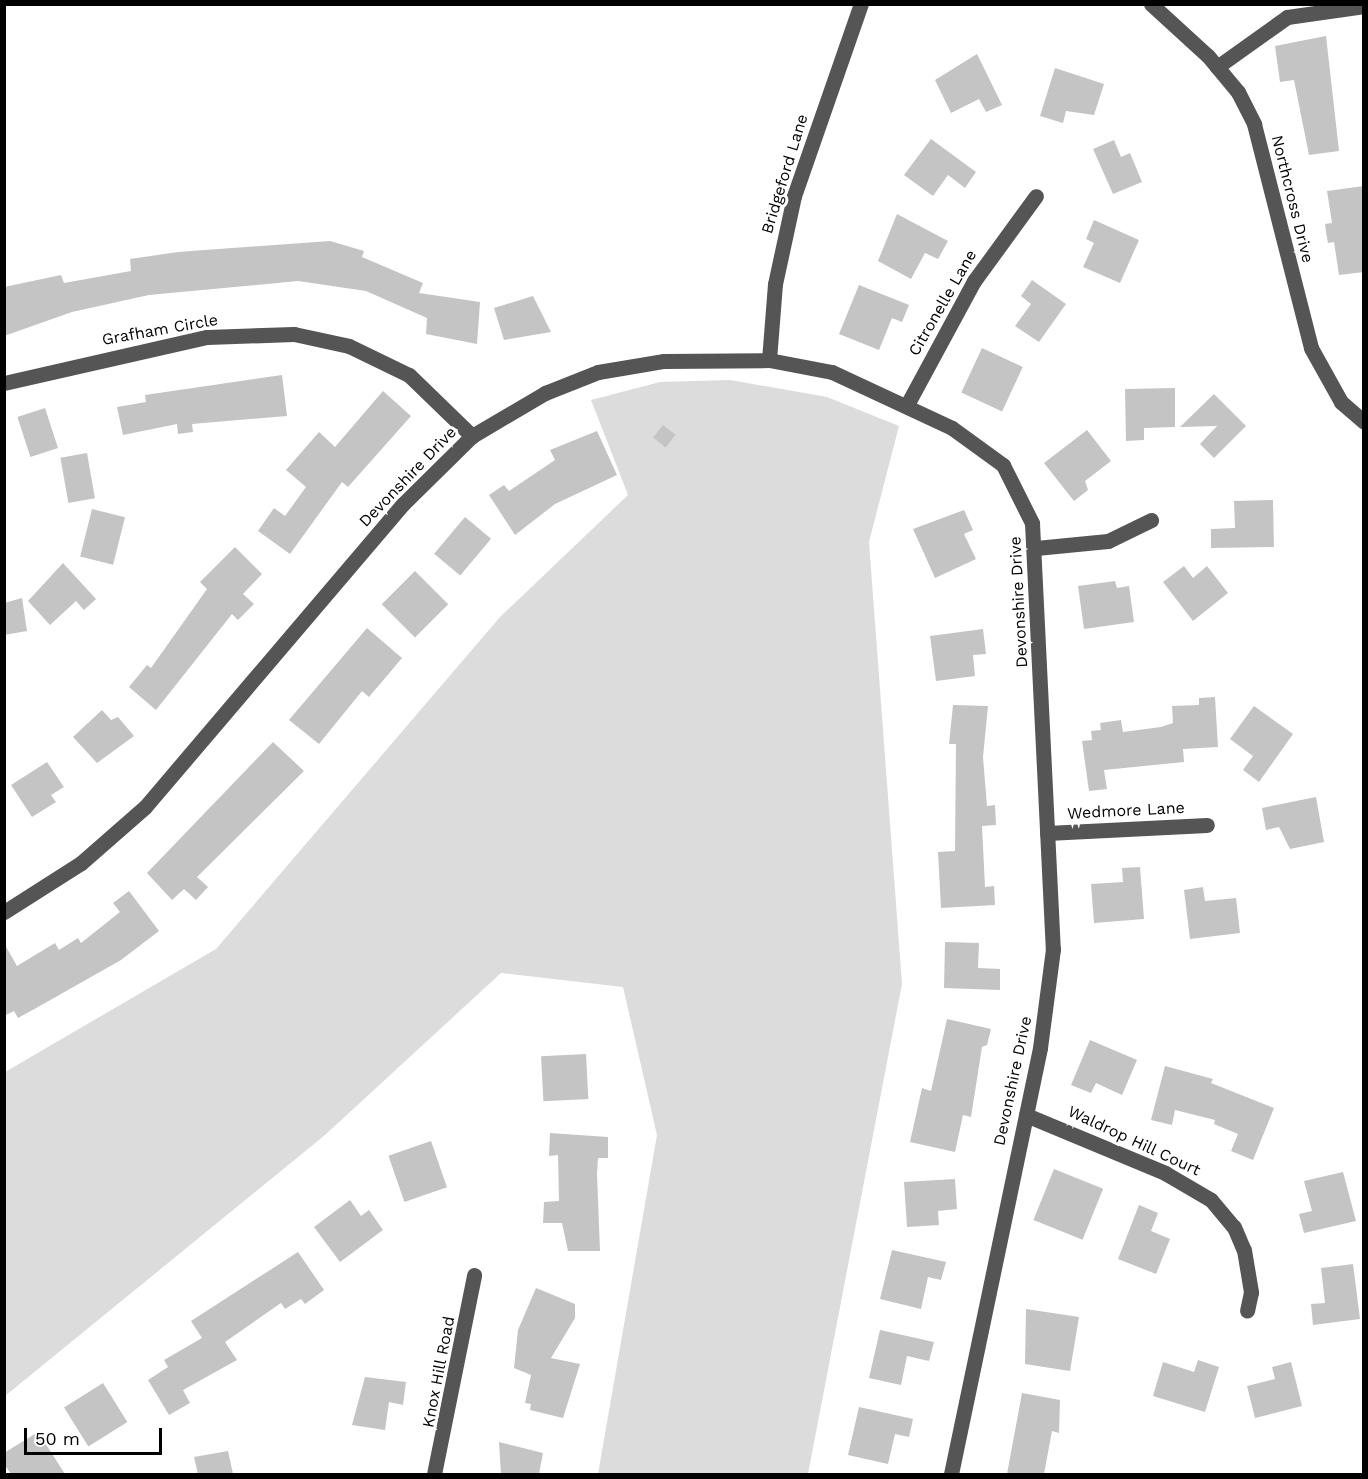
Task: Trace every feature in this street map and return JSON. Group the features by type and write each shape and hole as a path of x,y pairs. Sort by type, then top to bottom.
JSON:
{"street":[{"name":"Bridgeford Lane","path":"769,360 775,284 794,196 861,4"},
{"name":"Northcross Drive","path":"1150,4 1217,67 1254,124 1311,348 1341,402 1364,422"},
{"path":"1217,67 1287,17 1364,6"},
{"name":"Citronelle Lane","path":"908,403 974,281 1036,196"},
{"name":"Grafham Circle","path":"4,383 207,337 294,334 349,346 408,375 472,436"},
{"name":"Devonshire Drive","path":"4,912 81,863 145,807 403,504 472,436 545,393 598,372 664,361 769,360 832,372 908,403 1002,465 1026,503 1036,548 1052,974 1026,1115 951,1474"},
{"path":"1036,548 1108,541 1152,520"},
{"name":"Wedmore Lane","path":"1047,833 1207,825"},
{"name":"Waldrop Hill Court","path":"1026,1115 1155,1168 1211,1200 1234,1227 1244,1251 1247,1311"},
{"name":"Knox Hill Road","path":"434,1474 474,1275"}],"shaded area":[{"path":"730,380 827,397 899,426 869,542 902,984 808,1474 598,1474 657,1135 623,987 501,973 325,1135 5,1396 5,1072 216,949 500,617 628,495 591,400 660,382"}],"building":[{"path":"1326,36 1339,151 1309,155 1294,80 1280,82 1275,46"},
{"path":"977,54 1002,105 986,112 979,99 951,113 935,80"},
{"path":"1055,68 1104,84 1094,115 1066,111 1063,123 1040,116"},
{"path":"931,139 976,172 965,188 948,175 933,196 904,175"},
{"path":"1114,140 1121,157 1130,153 1142,182 1113,194 1093,149"},
{"path":"1364,186 1364,272 1339,275 1334,242 1328,243 1326,232 1325,224 1332,223 1327,191"},
{"path":"897,214 948,241 938,259 925,253 911,279 878,261"},
{"path":"1094,220 1139,240 1120,283 1083,267 1094,243 1086,239"},
{"path":"330,241 364,251 362,257 423,283 419,293 480,302 477,344 426,334 427,318 366,291 298,281 149,295 72,312 4,336 4,287 61,275 64,283 131,271 130,259 178,252"},
{"path":"1032,280 1066,304 1039,342 1015,326 1031,304 1021,296"},
{"path":"859,285 909,305 902,322 892,318 879,350 839,334"},
{"path":"533,296 551,332 504,340 494,308"},
{"path":"982,348 1023,367 1002,411 961,392"},
{"path":"282,375 287,416 192,424 193,432 178,434 177,424 123,435 117,407 146,402 145,395"},
{"path":"1175,388 1175,427 1144,428 1144,440 1126,441 1125,389"},
{"path":"383,391 411,416 348,487 342,482 290,554 258,531 274,508 285,516 306,487 286,470 319,432 335,447"},
{"path":"1214,394 1246,426 1214,458 1200,444 1217,426 1180,427"},
{"path":"45,408 58,448 30,457 17,417"},
{"path":"663,425 676,435 666,447 653,438"},
{"path":"1087,430 1111,461 1085,481 1088,490 1074,501 1044,463"},
{"path":"597,431 617,475 555,504 515,535 489,495 504,485 509,491 555,460 550,450"},
{"path":"87,453 95,498 68,503 60,458"},
{"path":"1273,500 1274,547 1211,548 1211,529 1235,528 1234,501"},
{"path":"92,509 125,517 113,565 80,557"},
{"path":"964,510 973,530 964,534 976,559 935,578 913,529"},
{"path":"465,517 491,539 460,576 434,554"},
{"path":"235,547 262,574 243,594 254,604 238,620 232,614 156,710 129,687 147,665 151,668 207,589 200,582"},
{"path":"63,563 96,599 84,610 76,601 50,625 28,601"},
{"path":"1184,566 1193,578 1207,566 1228,593 1193,621 1163,582"},
{"path":"415,571 448,604 415,637 382,604"},
{"path":"1115,581 1117,588 1129,586 1134,622 1084,629 1078,586"},
{"path":"22,598 27,631 4,635 4,603"},
{"path":"367,628 402,658 369,697 362,691 319,744 289,720"},
{"path":"983,629 986,654 973,655 975,676 936,681 930,636"},
{"path":"1215,697 1218,747 1183,749 1184,762 1104,770 1107,789 1089,791 1082,741 1092,740 1091,731 1101,730 1100,723 1121,720 1123,732 1161,727 1173,723 1172,706 1199,705 1199,698"},
{"path":"953,705 988,706 983,757 987,806 995,805 996,825 982,826 985,887 994,886 995,905 941,908 938,852 955,851 956,744 949,744"},
{"path":"1254,706 1293,734 1259,782 1243,770 1253,756 1230,739"},
{"path":"102,710 111,720 118,717 134,736 97,763 73,737"},
{"path":"273,742 304,771 197,877 208,887 196,900 184,889 172,900 147,873"},
{"path":"47,762 64,787 51,795 56,802 32,817 11,785"},
{"path":"1316,797 1324,842 1290,849 1279,827 1266,830 1262,808"},
{"path":"1140,867 1144,919 1094,923 1091,884 1123,882 1122,868"},
{"path":"1203,887 1205,901 1236,898 1240,933 1190,939 1184,890"},
{"path":"129,891 159,931 121,960 18,1018 14,1011 4,1016 4,943 17,966 55,943 59,950 78,938 81,943 120,912 113,903"},
{"path":"945,942 979,943 978,968 1000,969 1000,990 944,988"},
{"path":"947,1019 991,1029 987,1045 982,1047 971,1117 963,1115 955,1152 910,1142 922,1088 931,1091"},
{"path":"1090,1040 1137,1060 1122,1095 1096,1083 1091,1093 1071,1085"},
{"path":"586,1054 588,1099 543,1101 541,1056"},
{"path":"1165,1066 1213,1079 1211,1083 1274,1108 1253,1160 1231,1151 1238,1134 1214,1124 1215,1120 1175,1110 1172,1125 1151,1120"},
{"path":"550,1133 608,1137 608,1158 598,1158 600,1251 568,1251 562,1223 543,1223 544,1202 559,1201 558,1155 549,1156"},
{"path":"431,1141 447,1187 404,1202 388,1156"},
{"path":"1054,1169 1103,1189 1083,1240 1033,1220"},
{"path":"1343,1172 1356,1221 1304,1233 1299,1214 1312,1211 1304,1181"},
{"path":"955,1179 957,1209 938,1211 939,1225 907,1227 904,1182"},
{"path":"350,1200 361,1216 369,1210 383,1230 340,1262 314,1227"},
{"path":"1139,1205 1158,1213 1151,1231 1170,1239 1156,1274 1118,1259"},
{"path":"892,1250 946,1262 941,1280 928,1277 921,1309 880,1299"},
{"path":"298,1252 324,1290 305,1304 301,1299 285,1309 281,1303 225,1342 237,1360 183,1390 190,1403 169,1415 148,1380 168,1367 164,1360 202,1338 191,1321"},
{"path":"1353,1264 1360,1319 1313,1325 1311,1304 1325,1303 1321,1268"},
{"path":"536,1288 575,1304 575,1318 551,1358 580,1364 563,1418 530,1410 531,1404 525,1403 531,1375 514,1368 518,1330"},
{"path":"1026,1309 1079,1317 1070,1371 1025,1364"},
{"path":"880,1330 934,1342 929,1361 907,1356 901,1385 869,1378"},
{"path":"1198,1360 1219,1367 1205,1412 1153,1396 1163,1362 1194,1372"},
{"path":"1291,1362 1302,1406 1255,1418 1247,1386 1275,1379 1272,1367"},
{"path":"365,1377 406,1382 403,1405 389,1402 385,1430 352,1425"},
{"path":"103,1383 127,1422 88,1446 64,1407"},
{"path":"1022,1393 1060,1400 1059,1433 1052,1431 1044,1474 1007,1474"},
{"path":"859,1407 913,1419 909,1437 895,1434 888,1464 848,1455"},
{"path":"38,1432 65,1474 11,1474 4,1464 4,1453"},
{"path":"499,1442 543,1453 539,1474 501,1474"},
{"path":"228,1451 233,1474 198,1474 194,1457"}]}
